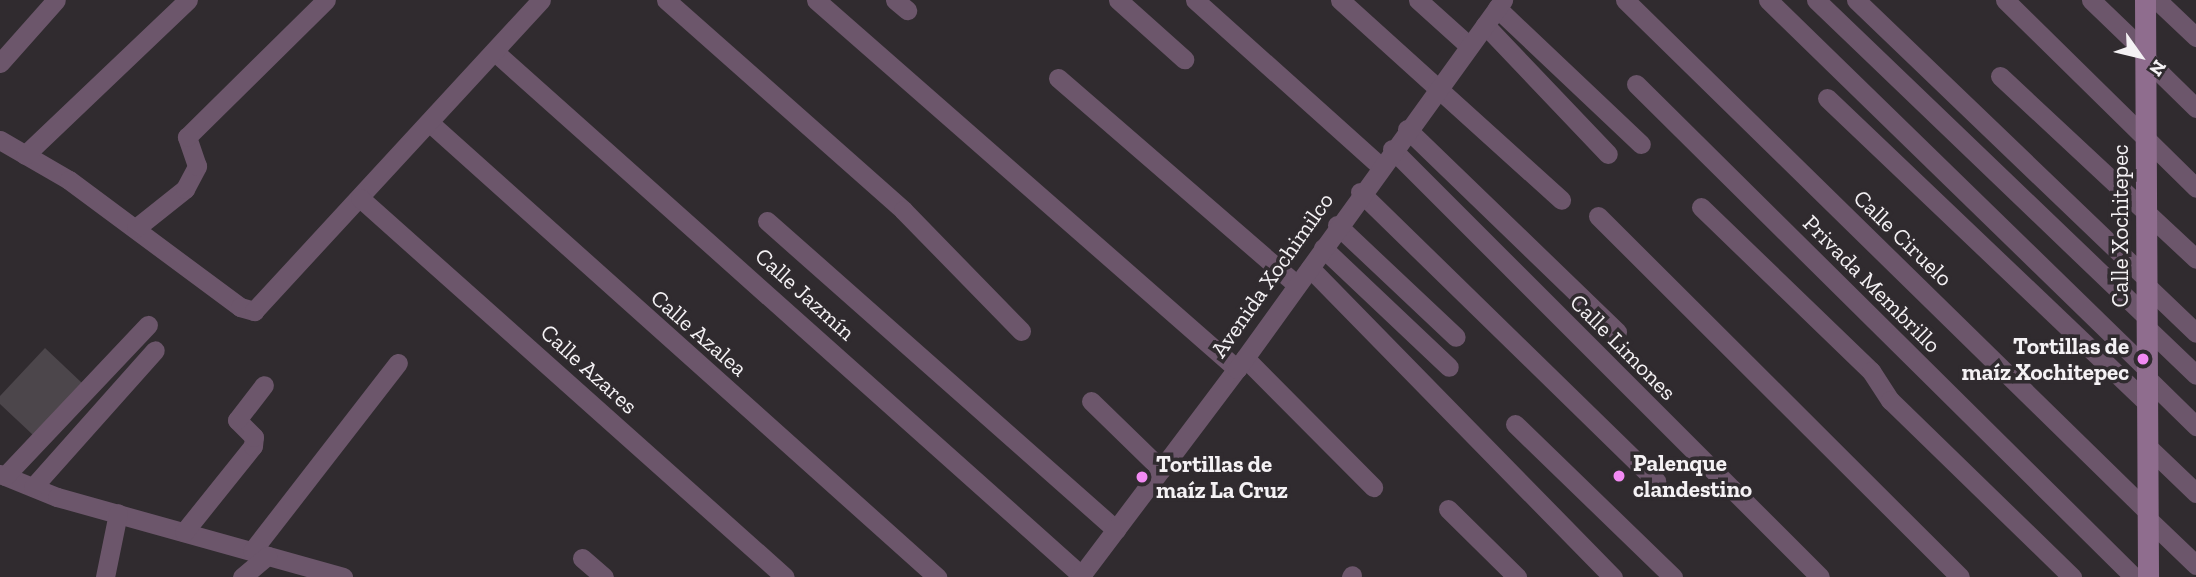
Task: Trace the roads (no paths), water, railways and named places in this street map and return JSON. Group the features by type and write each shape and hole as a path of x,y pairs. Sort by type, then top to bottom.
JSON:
{"street":[{"path":"0,63 56,0"},
{"path":"25,155 188,0"},
{"path":"136,228 185,189 197,166 187,137 326,0"},
{"path":"666,0 903,210 1021,331"},
{"path":"816,0 1241,364 1373,486"},
{"path":"1118,0 1184,59"},
{"path":"1195,0 1380,166"},
{"path":"1340,0 1562,200"},
{"path":"1418,0 1469,46"},
{"name":"Calle Ciruelo","path":"1625,0 2196,565"},
{"path":"1768,0 2147,374 2196,426"},
{"path":"1816,0 2147,322 2196,375"},
{"path":"1856,0 2196,333"},
{"path":"2005,0 2196,188"},
{"path":"2091,0 2196,108"},
{"name":"Calle Xochitepec","path":"2145,0 2148,577"},
{"path":"2157,0 2196,37"},
{"path":"0,140 136,228 240,307 254,311 430,123 538,1"},
{"path":"1500,4 1641,144"},
{"name":"Avenida Xochimilco","path":"1080,576 1241,364 1310,268 1360,192 1500,4"},
{"path":"1485,25 1608,154"},
{"name":"Calle Jazmín","path":"495,51 1080,576"},
{"path":"2000,76 2196,259"},
{"path":"1058,78 1297,285"},
{"name":"Privada Membrillo","path":"1636,84 2134,577"},
{"path":"1827,98 2147,403"},
{"name":"Calle Azalea","path":"430,123 937,577"},
{"path":"1407,129 1617,332"},
{"name":"Calle Limones","path":"1392,149 1820,577"},
{"path":"1360,192 1656,481"},
{"name":"Calle Azares","path":"360,198 785,577"},
{"path":"1701,207 1871,371 1890,400 2072,577"},
{"path":"1598,216 1960,577"},
{"path":"767,221 1116,530"},
{"path":"1337,225 1455,337"},
{"path":"1322,248 1449,367"},
{"path":"1310,268 1613,577"},
{"path":"148,325 2,475 118,513 343,577"},
{"path":"33,487 155,350"},
{"path":"242,577 398,363"},
{"path":"184,532 253,446 254,437 237,420 264,384"},
{"path":"1091,401 1161,469"},
{"path":"1515,424 1673,577"},
{"path":"2147,446 2196,493"},
{"path":"1448,509 1517,577"},
{"path":"105,577 118,513"},
{"path":"582,558 604,577"}],"place":[{"name":"Tortillas de maíz Xochitepec","path":"2143,359"},
{"name":"Palenque clandestino","path":"1619,476"},
{"name":"Tortillas de maíz La Cruz","path":"1142,477"}]}
